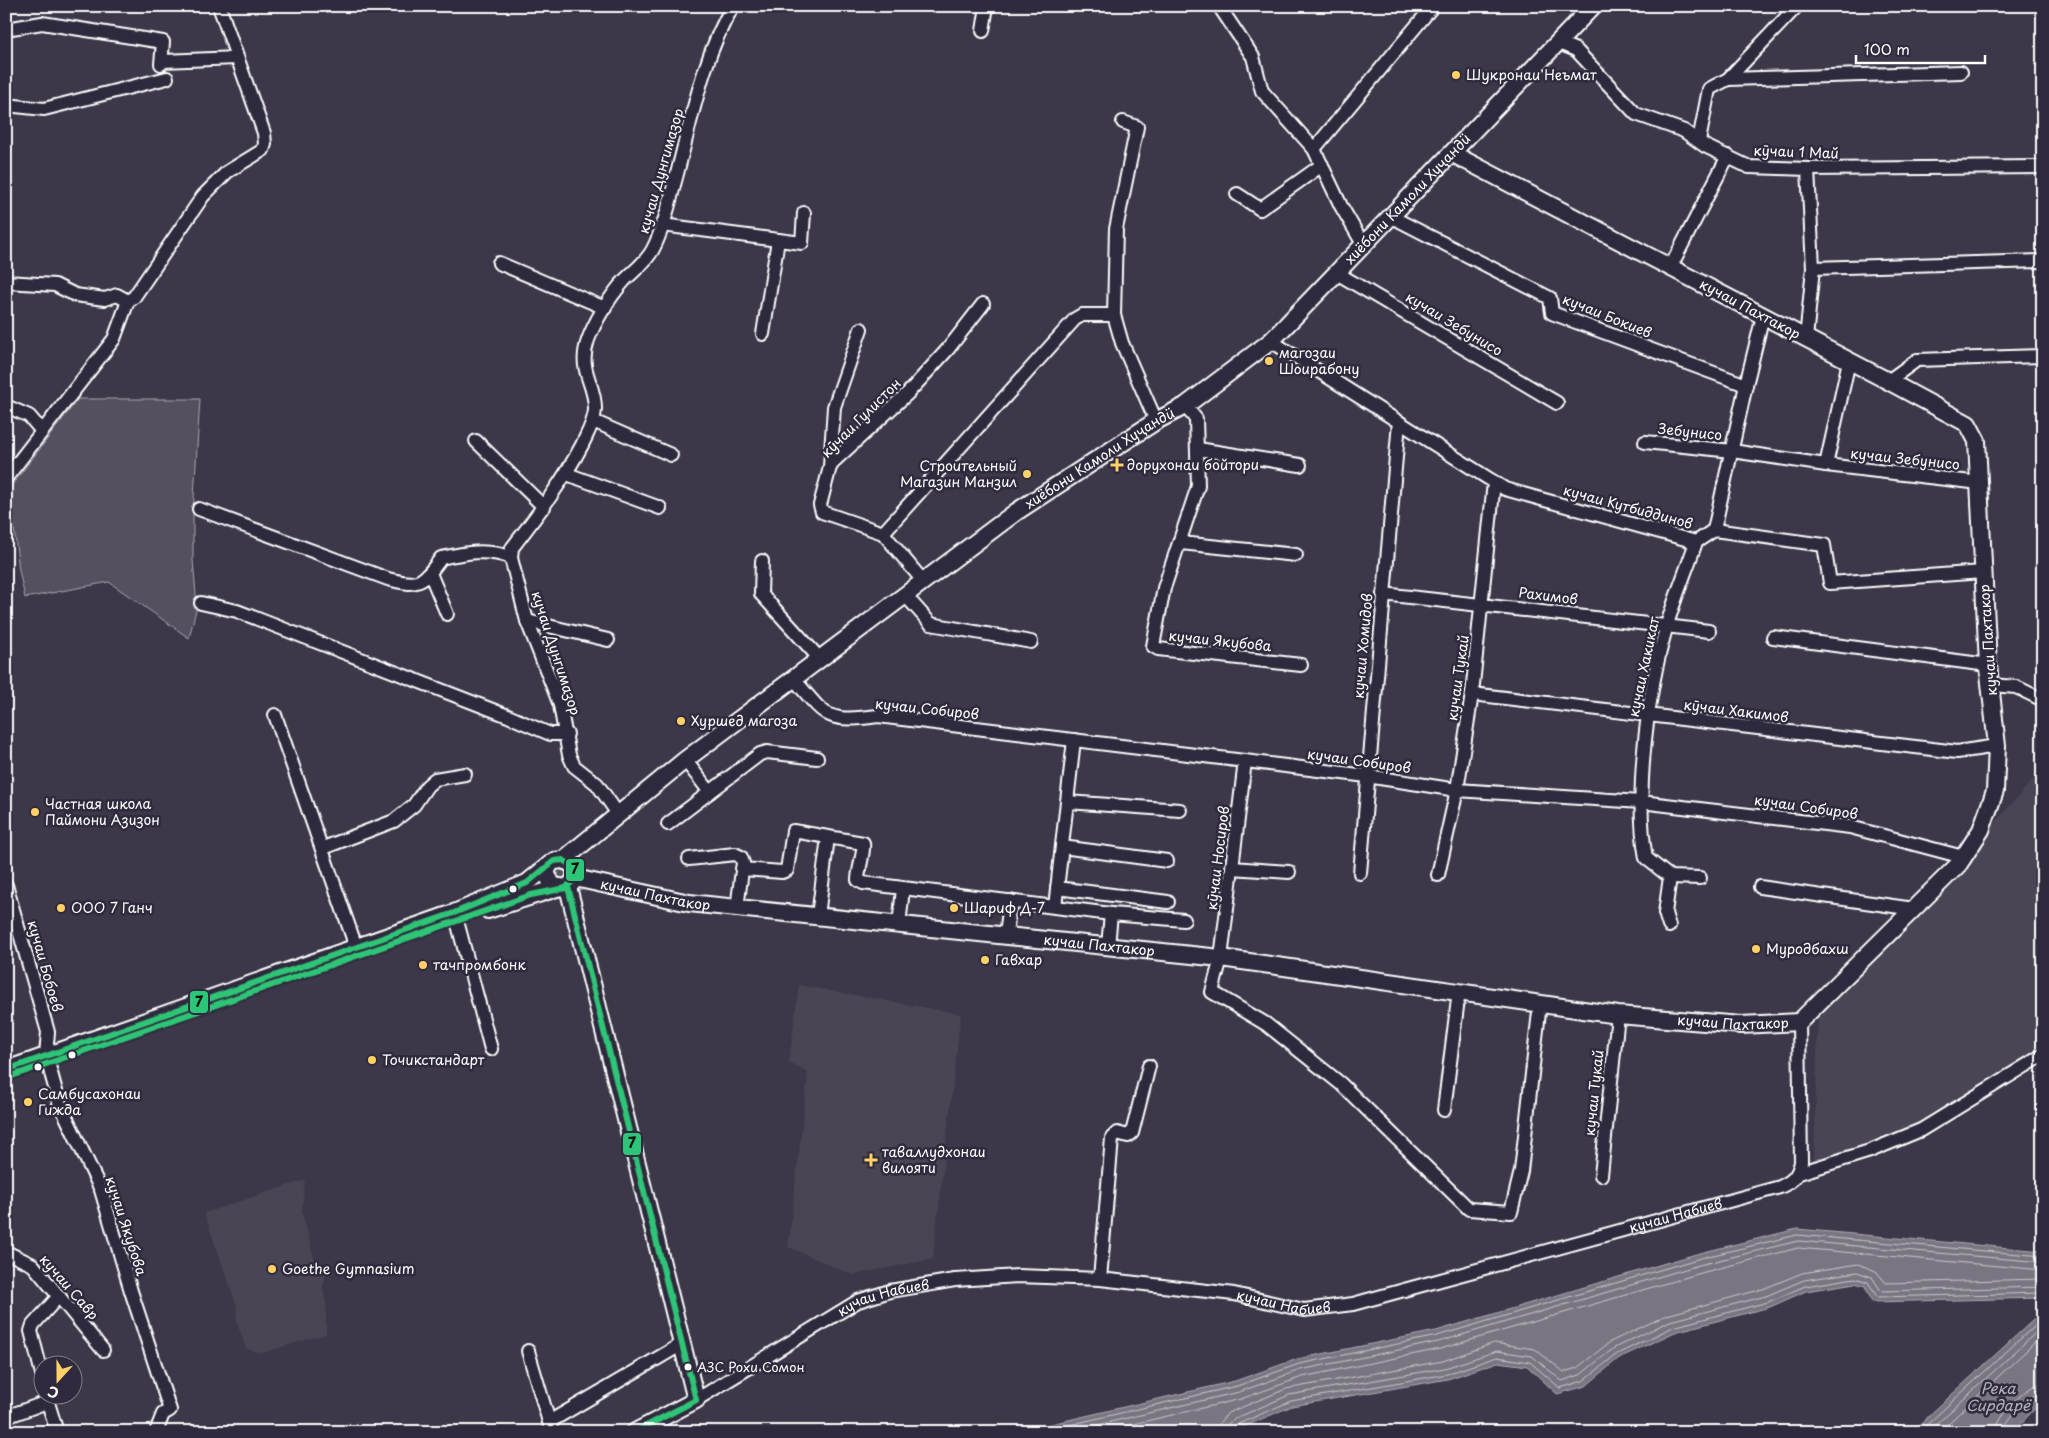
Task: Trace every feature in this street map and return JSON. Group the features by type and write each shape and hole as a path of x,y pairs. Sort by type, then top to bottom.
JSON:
{"main road":[{"name":"хиёбони Камоли Хуҷандӣ","path":"455,917 527,883 557,862 685,760 1016,512 1156,421 1185,406 1270,341 1335,272 1453,154 1593,6"},
{"name":"кучаи Пахтакор","path":"569,881 689,903 1221,958 1618,1015 1741,1025 1799,1022 1914,909 1963,857 1981,830 1995,791 1997,746 1988,665 1977,441 1968,424 1453,154"},
{"path":"6,1078 47,1059 356,948 569,881 579,870 584,842"},
{"path":"569,881 547,878 557,862 572,864 569,881 696,1400"},
{"path":"6,1070 47,1059 455,917"},
{"name":"кучаи Набиев","path":"635,1432 696,1400"}],"street":[{"path":"8,475 41,430 114,339 128,301 134,297 203,196 227,172 263,150 266,144 264,133 219,6"},
{"name":"кучаи Дунгимазор","path":"594,421 595,408 584,372 584,356 588,339 605,308 622,283 647,259 654,249 701,84 724,21 733,6"},
{"path":"983,31 987,6"},
{"path":"1219,6 1253,57 1262,91 1314,149 1341,206 1363,244"},
{"path":"1314,149 1433,6"},
{"path":"1699,141 1709,89 1728,79 1796,6"},
{"path":"6,29 42,23 163,42 161,64 163,61 237,58"},
{"name":"кӯчаи 1 Май","path":"1559,43 1576,50 1636,114 1684,131 1699,141 1749,166 1808,169 2043,167"},
{"path":"1728,79 1961,72"},
{"path":"6,105 44,108 167,78"},
{"path":"1123,122 1137,127 1116,229 1114,314 1122,343 1156,421"},
{"path":"1670,268 1728,156"},
{"path":"1237,194 1260,209 1322,165"},
{"path":"1806,339 1813,268 1808,169"},
{"path":"662,225 802,243 804,213"},
{"name":"кучаи Бокиев","path":"1392,217 1550,298 1552,313 1746,385"},
{"path":"763,334 778,240"},
{"path":"1813,268 2043,261"},
{"path":"499,263 605,308"},
{"name":"кучаи Зебунисо","path":"1335,272 1557,403"},
{"path":"6,282 55,286 75,295 105,299 117,295 128,301"},
{"name":"кӯчаи Гулистон","path":"883,533 822,512 820,505 830,467 908,393 948,349 983,304"},
{"path":"923,581 883,533 1075,319 1082,315 1114,314"},
{"path":"1764,316 1746,385 1714,530 1824,544 1830,583 1982,572"},
{"path":"830,467 834,406 861,330"},
{"name":"кучаи Кутбиддинов","path":"1270,341 1504,489 1696,542 1714,530"},
{"path":"1888,381 1917,360 2043,356"},
{"name":"кучаи Зебунисо","path":"1826,466 1849,360"},
{"path":"6,406 29,416 41,430"},
{"name":"кучаи Якубова","path":"1185,406 1196,419 1198,486 1181,543 1164,588 1153,646 1158,649 1301,665"},
{"path":"199,509 388,579 408,584 426,579 441,558 471,552 500,553 511,558 512,548 567,474 594,421 670,455"},
{"name":"кучаи Хомидов","path":"1360,873 1366,776 1399,422"},
{"path":"476,441 544,507"},
{"name":"Зебунисо","path":"1645,442 1732,451"},
{"path":"1198,449 1300,464"},
{"name":"кучаи Зебунисо","path":"1732,451 1826,466 1980,482"},
{"path":"567,474 660,508"},
{"name":"кучаи Тукай","path":"1438,875 1456,790 1472,694 1483,604 1494,482"},
{"name":"кучаи Хакикат","path":"1641,802 1648,716 1667,625 1696,542"},
{"path":"1181,543 1296,555"},
{"name":"кучаи Дунгимазор","path":"511,558 527,621 560,705 567,734 569,754 574,766 598,784 618,814"},
{"path":"762,561 761,594 820,659"},
{"path":"430,573 447,614"},
{"name":"Рахимов","path":"1383,594 1710,631"},
{"path":"905,595 931,624 1031,642"},
{"path":"201,603 237,611 550,734 567,734"},
{"path":"527,621 608,640"},
{"path":"1773,637 1988,665"},
{"name":"кучаи Собиров","path":"794,679 820,710 833,718 850,720 878,716 1366,776 1456,790 1641,802 1850,827 1963,857"},
{"path":"1990,685 2018,688 2043,700"},
{"name":"кӯчаи Хакимов","path":"1472,694 1957,752 1997,746"},
{"path":"275,715 323,848 356,948"},
{"path":"1055,907 1074,740"},
{"path":"668,824 760,754 767,752 817,758"},
{"path":"685,760 710,792"},
{"name":"кӯчаи Носиров","path":"1244,761 1221,958 1212,992 1266,1024 1341,1084 1469,1209 1511,1212 1521,1172 1540,1003"},
{"path":"323,848 394,821 414,805 427,786 435,779 466,774"},
{"path":"1067,802 1180,810"},
{"path":"1641,802 1646,858 1670,877 1700,878"},
{"path":"742,869 782,872 787,870 793,831 863,843 864,847 858,868 858,880 863,883 1111,914 1184,920"},
{"path":"818,916 828,837"},
{"path":"1062,847 1167,861"},
{"path":"689,859 736,854 741,857 742,869 737,908"},
{"path":"1232,868 1289,872"},
{"path":"1669,926 1665,913 1670,877"},
{"name":"кучаи Бобоев","path":"6,887 48,1032 47,1059"},
{"path":"1760,887 1914,909"},
{"path":"1057,888 1168,902"},
{"path":"899,924 903,889"},
{"path":"1006,936 1010,901"},
{"path":"1108,946 1111,914"},
{"path":"455,917 491,1049"},
{"path":"1444,1110 1459,991"},
{"name":"кучаи Тукай","path":"1601,1175 1618,1015"},
{"path":"1799,1022 1801,1162 1799,1173"},
{"name":"кучаи Набиев","path":"696,1400 858,1301 890,1291 955,1280 1018,1276 1100,1278 1234,1294 1304,1310 1353,1304 1780,1187 1792,1182 1799,1173 1870,1151 1921,1130 2043,1056"},
{"name":"кучаи Якубова","path":"47,1059 59,1102 101,1190 131,1291 170,1410 163,1414 156,1432"},
{"path":"1100,1278 1112,1138 1118,1133 1128,1136 1132,1133 1149,1066"},
{"name":"кучаи Савр","path":"6,1252 33,1265 103,1350"},
{"path":"37,1356 31,1331 33,1325 59,1296"},
{"path":"528,1351 550,1427 682,1344"},
{"path":"6,1416 32,1405"},
{"path":"48,1406 57,1432"}],"shaded area":[{"path":"78,399 200,399 193,513 193,560 197,606 189,638 109,582 25,598 19,570 13,519 6,514 6,493"},
{"path":"2043,768 2043,1047 1968,1095 1903,1133 1814,1162 1818,1014 1898,933"},
{"path":"561,866 570,873 562,883 553,874"},
{"name":"таваллудхонаи вилояти","path":"799,985 961,1014 933,1259 853,1275 788,1247 808,1073 789,1062"},
{"name":"Goethe Gymnasium","path":"305,1180 302,1213 316,1264 326,1274 323,1288 326,1304 326,1334 262,1353 246,1349 236,1320 237,1306 204,1213"}],"water":[{"path":"1797,1229 2043,1251 2043,1298 1872,1302 1865,1286 1855,1283 1806,1291 1770,1307 1675,1332 1619,1358 1586,1386 1557,1394 1527,1366 1498,1362 1448,1379 1292,1406 1232,1432 1017,1432 1235,1381 1297,1359 1436,1331 1696,1254"},
{"name":"Река Сирдарё","path":"2043,1311 2043,1400 2013,1432 1911,1432"}],"transit line":[{"name":"7","path":"6,1070 454,913 527,883 554,861 563,860 575,868 575,878 566,888 531,895 6,1078"},
{"name":"7","path":"568,887 696,1400"},
{"name":"7","path":"635,1432 696,1400"}],"place":[{"name":"Шукронаи Неъмат","path":"1456,75"},
{"name":"магозаи Шоирабону","path":"1269,361"},
{"name":"дорухонаи бойтори","path":"1117,465"},
{"name":"Строительный Магазин Манзил","path":"1027,474"},
{"name":"Хуршед магоза","path":"681,721"},
{"name":"Частная школа Паймони Азизон","path":"35,812"},
{"name":"ООО 7 Ганч","path":"61,908"},
{"name":"Шариф Д-7","path":"954,908"},
{"name":"Муродбахш","path":"1756,949"},
{"name":"Гавхар","path":"985,960"},
{"name":"тачпромбонк","path":"423,965"},
{"name":"Точикстандарт","path":"372,1060"},
{"name":"Самбусахонаи Гижда","path":"28,1102"},
{"name":"таваллудхонаи вилояти","path":"871,1160"},
{"name":"Goethe Gymnasium","path":"272,1269"},
{"name":"АЗС Рохи Сомон","path":"688,1367"}]}
